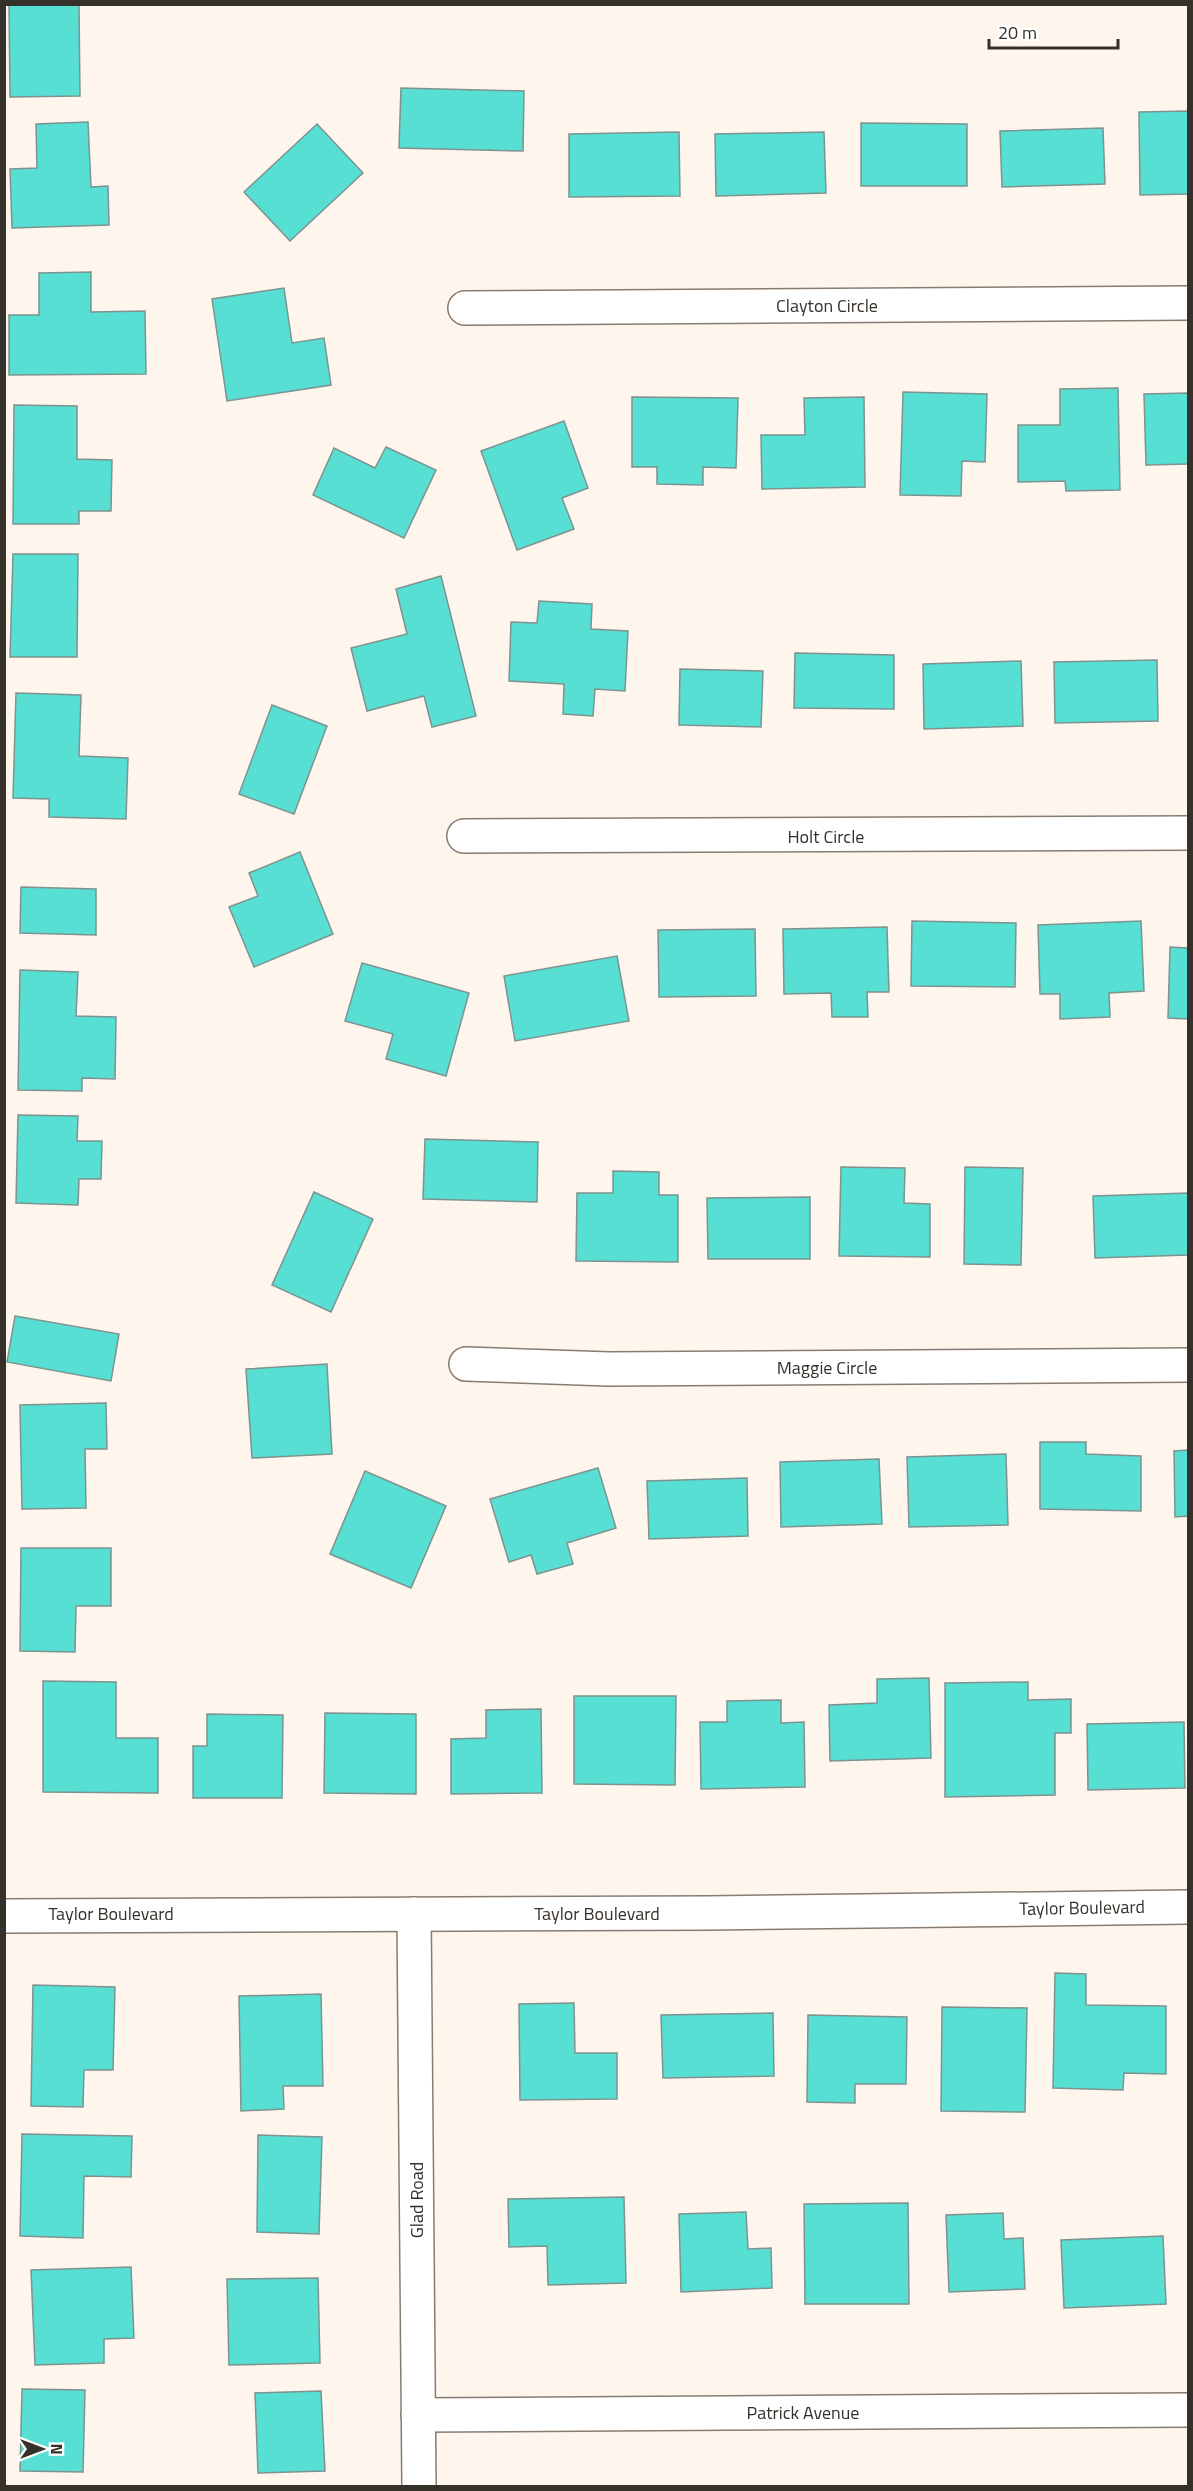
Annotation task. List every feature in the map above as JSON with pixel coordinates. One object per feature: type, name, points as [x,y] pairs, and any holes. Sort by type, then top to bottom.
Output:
[{"type":"street","name":"Clayton Circle","points":[[465,308],[1188,303]]},
{"type":"street","name":"Holt Circle","points":[[464,836],[1188,833]]},
{"type":"street","name":"Maggie Circle","points":[[466,1364],[609,1369],[1188,1365]]},
{"type":"street","name":"Taylor Boulevard","points":[[4,1916],[1188,1907]]},
{"type":"street","name":"Glad Road","points":[[414,1914],[419,2487]]},
{"type":"street","name":"Patrick Avenue","points":[[418,2415],[1188,2410]]},
{"type":"building","points":[[9,4],[79,4],[80,96],[10,97]]},
{"type":"building","points":[[401,88],[524,91],[523,151],[399,148]]},
{"type":"building","points":[[1188,111],[1188,194],[1140,195],[1139,112]]},
{"type":"building","points":[[88,122],[91,187],[108,186],[109,225],[12,228],[10,169],[37,168],[36,124]]},
{"type":"building","points":[[861,123],[967,124],[967,186],[861,186]]},
{"type":"building","points":[[317,124],[363,173],[290,241],[244,192]]},
{"type":"building","points":[[1103,128],[1105,184],[1002,187],[1000,131]]},
{"type":"building","points":[[679,132],[680,196],[569,197],[569,134]]},
{"type":"building","points":[[824,132],[826,193],[716,196],[715,134]]},
{"type":"building","points":[[91,272],[91,312],[145,311],[146,374],[9,375],[9,315],[39,315],[39,273]]},
{"type":"building","points":[[284,288],[292,343],[324,338],[331,385],[227,401],[212,299]]},
{"type":"building","points":[[1118,388],[1120,490],[1066,491],[1065,481],[1018,482],[1018,425],[1060,425],[1060,389]]},
{"type":"building","points":[[903,392],[987,394],[985,462],[962,461],[961,496],[900,495]]},
{"type":"building","points":[[1188,393],[1188,464],[1146,465],[1144,394]]},
{"type":"building","points":[[632,397],[738,398],[736,468],[703,467],[703,485],[657,484],[657,467],[632,467]]},
{"type":"building","points":[[864,397],[865,487],[762,489],[761,435],[805,435],[804,398]]},
{"type":"building","points":[[14,405],[77,406],[77,459],[112,460],[111,511],[79,511],[79,524],[13,524]]},
{"type":"building","points":[[564,421],[588,488],[562,498],[574,529],[517,550],[481,451]]},
{"type":"building","points":[[386,447],[436,470],[404,538],[313,495],[334,448],[375,468]]},
{"type":"building","points":[[13,554],[78,554],[77,657],[10,657]]},
{"type":"building","points":[[441,576],[476,716],[432,727],[424,696],[367,711],[351,648],[407,634],[396,589]]},
{"type":"building","points":[[539,601],[592,604],[591,629],[628,631],[625,691],[595,689],[593,716],[563,714],[564,684],[509,681],[511,622],[537,623]]},
{"type":"building","points":[[795,653],[894,655],[894,709],[794,708]]},
{"type":"building","points":[[1157,660],[1158,721],[1055,723],[1054,662]]},
{"type":"building","points":[[1021,661],[1023,726],[924,729],[923,664]]},
{"type":"building","points":[[680,669],[763,671],[761,727],[679,725]]},
{"type":"building","points":[[16,693],[81,695],[79,756],[128,758],[126,819],[49,817],[49,799],[13,798]]},
{"type":"building","points":[[272,705],[327,726],[294,814],[239,794]]},
{"type":"building","points":[[300,852],[333,934],[254,967],[229,907],[258,896],[249,873]]},
{"type":"building","points":[[21,887],[96,889],[96,935],[20,933]]},
{"type":"building","points":[[912,921],[1016,923],[1015,987],[911,986]]},
{"type":"building","points":[[1141,921],[1144,991],[1109,993],[1110,1017],[1060,1019],[1060,994],[1040,994],[1038,925]]},
{"type":"building","points":[[887,927],[889,992],[867,992],[868,1017],[832,1017],[831,993],[784,994],[783,929]]},
{"type":"building","points":[[755,929],[756,996],[659,997],[658,930]]},
{"type":"building","points":[[1170,947],[1188,948],[1188,1019],[1168,1018]]},
{"type":"building","points":[[617,956],[629,1021],[515,1041],[504,976]]},
{"type":"building","points":[[362,963],[469,993],[446,1076],[386,1059],[393,1034],[345,1021]]},
{"type":"building","points":[[20,970],[78,972],[76,1016],[116,1017],[115,1079],[82,1078],[82,1091],[18,1090]]},
{"type":"building","points":[[18,1115],[78,1116],[77,1141],[102,1141],[101,1179],[79,1179],[78,1205],[16,1203]]},
{"type":"building","points":[[425,1139],[538,1142],[537,1202],[423,1199]]},
{"type":"building","points":[[841,1167],[905,1168],[904,1203],[930,1204],[930,1257],[839,1256]]},
{"type":"building","points":[[965,1167],[1023,1168],[1021,1265],[964,1264]]},
{"type":"building","points":[[613,1171],[659,1172],[659,1195],[678,1195],[678,1262],[576,1261],[577,1193],[613,1193]]},
{"type":"building","points":[[314,1192],[373,1219],[331,1312],[272,1285]]},
{"type":"building","points":[[1188,1193],[1188,1255],[1095,1258],[1093,1196]]},
{"type":"building","points":[[810,1197],[810,1259],[708,1259],[707,1198]]},
{"type":"building","points":[[15,1316],[119,1334],[111,1381],[7,1362]]},
{"type":"building","points":[[327,1364],[332,1454],[252,1458],[246,1369]]},
{"type":"building","points":[[106,1403],[107,1449],[85,1449],[86,1508],[22,1509],[20,1405]]},
{"type":"building","points":[[1040,1442],[1086,1442],[1086,1454],[1141,1456],[1141,1511],[1040,1509]]},
{"type":"building","points":[[1188,1450],[1188,1516],[1175,1517],[1174,1451]]},
{"type":"building","points":[[1006,1454],[1008,1525],[909,1527],[907,1457]]},
{"type":"building","points":[[879,1459],[882,1524],[781,1527],[780,1462]]},
{"type":"building","points":[[598,1468],[616,1528],[567,1543],[573,1564],[537,1574],[531,1555],[509,1562],[490,1499]]},
{"type":"building","points":[[365,1471],[446,1506],[411,1588],[330,1554]]},
{"type":"building","points":[[747,1478],[748,1536],[649,1539],[647,1481]]},
{"type":"building","points":[[21,1548],[111,1548],[111,1606],[76,1606],[75,1652],[20,1651]]},
{"type":"building","points":[[929,1678],[931,1758],[830,1761],[829,1705],[877,1703],[877,1679]]},
{"type":"building","points":[[43,1681],[116,1682],[116,1738],[158,1738],[158,1793],[43,1792]]},
{"type":"building","points":[[1028,1682],[1028,1700],[1071,1699],[1071,1733],[1055,1733],[1055,1795],[945,1797],[945,1683]]},
{"type":"building","points":[[574,1696],[676,1696],[675,1785],[574,1784]]},
{"type":"building","points":[[781,1700],[781,1723],[804,1722],[805,1787],[701,1789],[700,1722],[727,1722],[727,1701]]},
{"type":"building","points":[[541,1709],[542,1793],[451,1794],[451,1739],[486,1738],[486,1710]]},
{"type":"building","points":[[325,1713],[416,1714],[416,1794],[324,1793]]},
{"type":"building","points":[[207,1714],[283,1715],[282,1798],[193,1798],[193,1746],[207,1746]]},
{"type":"building","points":[[1184,1722],[1185,1788],[1088,1790],[1087,1724]]},
{"type":"building","points":[[1055,1973],[1086,1974],[1086,2005],[1166,2006],[1166,2074],[1124,2073],[1123,2090],[1053,2088]]},
{"type":"building","points":[[33,1985],[115,1987],[113,2070],[84,2070],[83,2107],[31,2106]]},
{"type":"building","points":[[321,1994],[323,2086],[283,2086],[284,2109],[241,2111],[239,1996]]},
{"type":"building","points":[[574,2003],[575,2053],[617,2053],[617,2099],[520,2100],[519,2004]]},
{"type":"building","points":[[942,2007],[1027,2008],[1025,2112],[941,2111]]},
{"type":"building","points":[[773,2013],[774,2076],[663,2078],[661,2015]]},
{"type":"building","points":[[808,2015],[907,2017],[906,2084],[855,2084],[855,2103],[807,2102]]},
{"type":"building","points":[[22,2134],[132,2136],[131,2177],[84,2176],[83,2238],[20,2236]]},
{"type":"building","points":[[258,2135],[322,2137],[319,2234],[257,2232]]},
{"type":"building","points":[[624,2197],[626,2283],[548,2285],[547,2246],[509,2247],[508,2199]]},
{"type":"building","points":[[908,2203],[909,2304],[805,2304],[804,2204]]},
{"type":"building","points":[[746,2212],[748,2249],[771,2248],[772,2288],[681,2292],[679,2214]]},
{"type":"building","points":[[1003,2213],[1004,2239],[1023,2238],[1025,2289],[949,2292],[946,2215]]},
{"type":"building","points":[[1163,2236],[1166,2304],[1064,2308],[1061,2240]]},
{"type":"building","points":[[131,2267],[134,2338],[104,2339],[104,2363],[35,2365],[31,2270]]},
{"type":"building","points":[[318,2278],[320,2363],[229,2365],[227,2279]]},
{"type":"building","points":[[22,2389],[85,2390],[83,2472],[20,2471]]},
{"type":"building","points":[[321,2391],[325,2471],[258,2473],[255,2393]]}]
